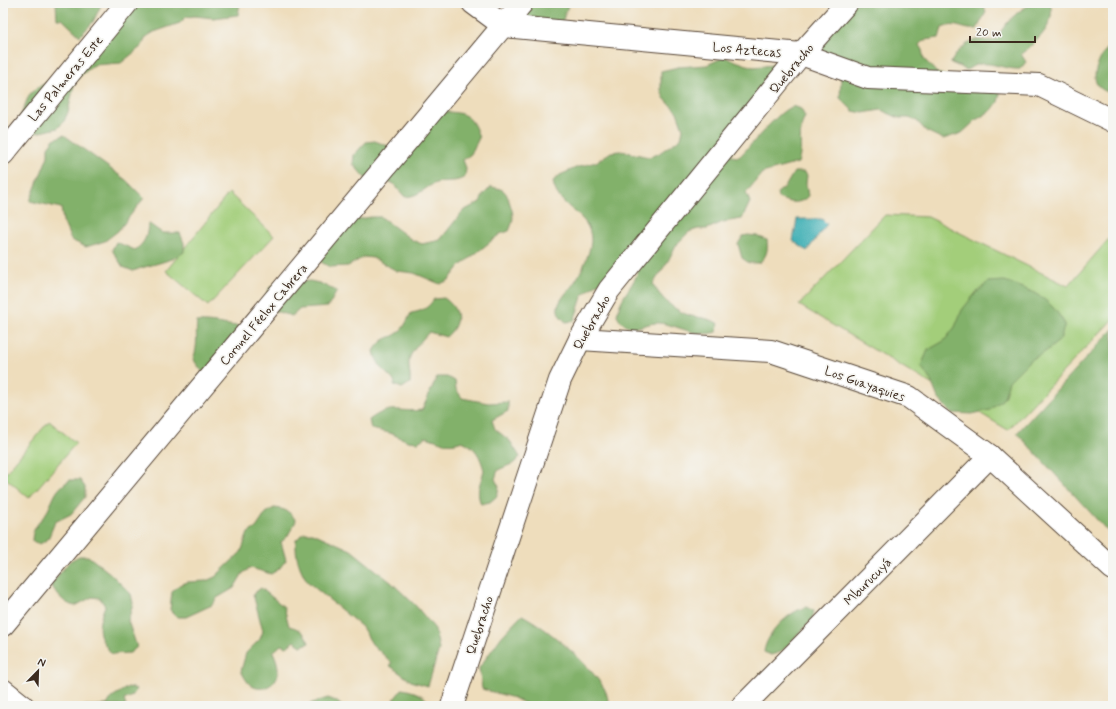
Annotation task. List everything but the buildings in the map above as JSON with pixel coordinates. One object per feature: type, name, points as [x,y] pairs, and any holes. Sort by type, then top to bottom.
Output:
[{"type":"street","name":"Las Palmeras Este","points":[[3,154],[128,3]]},
{"type":"street","points":[[473,3],[504,26]]},
{"type":"street","name":"Coronel Féelox Cabrera","points":[[3,625],[522,3]]},
{"type":"street","name":"Quebracho","points":[[452,706],[560,380],[580,339],[609,290],[802,54],[847,3]]},
{"type":"street","name":"Los Aztecas","points":[[504,26],[802,54],[868,78],[1039,85],[1113,121]]},
{"type":"street","name":"Los Guayaquies","points":[[580,339],[771,352],[909,397],[990,456],[1113,569]]},
{"type":"street","name":"Mburucuyá","points":[[743,706],[990,456]]},
{"type":"street","points":[[3,690],[23,706]]},
{"type":"green space","points":[[56,3],[102,3],[93,22],[80,36],[62,19],[57,19]]},
{"type":"green space","points":[[137,3],[240,3],[238,15],[213,18],[195,16],[186,17],[180,23],[154,32],[146,37],[142,46],[121,63],[94,65],[79,77],[74,85],[68,112],[64,121],[58,128],[31,134],[19,120],[29,95],[36,88],[61,76]]},
{"type":"green space","points":[[522,3],[569,3],[562,22],[554,28],[514,15]]},
{"type":"green space","points":[[838,3],[983,3],[986,12],[977,29],[967,29],[952,25],[947,26],[942,28],[939,38],[924,40],[919,45],[924,59],[937,73],[1000,93],[998,102],[992,110],[976,120],[962,133],[943,139],[926,131],[917,121],[909,118],[899,118],[881,110],[863,113],[853,111],[840,98],[841,79],[818,45]]},
{"type":"green space","points":[[1034,3],[1050,3],[1051,19],[1048,26],[1039,38],[1021,54],[1026,62],[1020,69],[980,64],[967,70],[951,63],[958,52],[969,43],[977,40],[996,40],[1003,28],[1012,18],[1022,9]]},
{"type":"green space","points":[[1113,41],[1113,90],[1108,92],[1100,88],[1096,83],[1095,76],[1099,61]]},
{"type":"green space","points":[[724,57],[753,67],[773,65],[782,69],[730,156],[739,157],[773,121],[787,109],[796,107],[801,109],[805,117],[802,123],[800,135],[800,157],[798,163],[762,173],[746,193],[750,202],[742,219],[723,222],[707,229],[698,229],[689,232],[676,245],[668,261],[653,284],[660,295],[674,308],[685,314],[709,319],[719,324],[716,332],[694,332],[659,323],[632,327],[623,323],[617,315],[619,308],[638,272],[640,265],[606,278],[583,294],[574,321],[566,322],[562,319],[558,311],[558,307],[562,298],[572,286],[581,271],[589,252],[591,241],[590,231],[586,223],[560,198],[553,181],[560,175],[578,167],[596,162],[611,152],[621,151],[649,157],[658,154],[681,138],[683,129],[677,112],[664,98],[661,90],[661,71],[678,67],[707,65]]},
{"type":"green space","points":[[445,112],[459,113],[468,118],[477,131],[479,138],[471,154],[463,160],[466,168],[465,177],[462,179],[435,183],[416,195],[405,197],[393,183],[365,178],[353,164],[354,155],[366,142],[375,141],[393,148]]},
{"type":"green space","points":[[64,135],[126,180],[144,198],[118,231],[105,241],[86,247],[71,240],[63,221],[61,208],[30,201],[48,156],[48,147],[54,139]]},
{"type":"green space","points":[[794,172],[804,172],[807,175],[806,184],[808,196],[797,202],[790,202],[778,198],[777,193],[785,187]]},
{"type":"green space","points":[[491,187],[504,191],[507,196],[513,214],[513,221],[509,231],[500,234],[460,266],[449,280],[440,284],[414,273],[397,271],[373,258],[364,257],[348,266],[330,267],[321,262],[316,255],[353,220],[371,217],[381,217],[412,240],[422,244],[440,240],[463,211],[480,202],[484,194]]},
{"type":"green space","points":[[229,193],[274,236],[208,306],[166,271]]},
{"type":"green space","points":[[885,215],[928,217],[1068,286],[1113,234],[1113,319],[1008,430],[799,305]]},
{"type":"green space","points":[[148,223],[162,233],[180,233],[184,243],[184,252],[172,259],[133,271],[123,267],[112,250],[116,242],[135,250],[142,244],[145,238]]},
{"type":"green space","points":[[743,236],[757,236],[767,240],[766,253],[764,258],[759,263],[749,263],[742,258],[738,244]]},
{"type":"green space","points":[[310,281],[319,283],[337,291],[328,307],[300,309],[292,316],[275,311],[266,295],[270,287],[279,283]]},
{"type":"green space","points":[[1005,281],[1040,296],[1053,307],[1065,324],[1060,340],[1045,352],[1029,361],[1009,381],[1004,398],[990,410],[972,414],[951,413],[938,398],[931,381],[921,366],[928,350],[944,341],[955,327],[962,310],[974,295],[988,282]]},
{"type":"green space","points":[[444,298],[456,312],[457,317],[454,327],[446,337],[429,332],[411,354],[409,364],[410,383],[402,388],[394,385],[395,382],[377,361],[374,351],[381,342],[401,330],[411,313],[425,309],[434,299]]},
{"type":"green space","points":[[197,322],[238,326],[241,338],[204,374],[193,359],[195,354]]},
{"type":"green space","points":[[1113,329],[1113,537],[1017,433]]},
{"type":"green space","points":[[437,377],[447,377],[455,381],[456,389],[462,398],[488,403],[508,402],[508,411],[492,420],[495,429],[510,441],[520,457],[514,463],[498,470],[495,479],[499,487],[497,496],[490,502],[481,504],[479,499],[480,483],[484,470],[477,452],[467,443],[462,441],[457,443],[440,442],[426,437],[418,442],[408,441],[390,433],[371,429],[369,420],[383,412],[389,410],[422,410]]},
{"type":"green space","points":[[49,421],[76,443],[29,498],[3,476]]},
{"type":"green space","points":[[70,480],[80,480],[85,487],[85,497],[71,514],[55,522],[48,539],[40,544],[32,541],[35,528],[48,510],[56,493],[65,483]]},
{"type":"green space","points":[[274,508],[287,511],[296,521],[287,537],[281,542],[286,560],[279,569],[271,574],[251,568],[243,573],[234,588],[217,598],[212,605],[186,617],[177,617],[170,610],[172,592],[179,585],[188,582],[206,581],[215,577],[241,552],[248,533],[256,528],[266,513]]},
{"type":"green space","points":[[304,533],[313,533],[351,550],[392,583],[416,606],[435,629],[439,649],[428,686],[411,681],[389,665],[392,663],[372,644],[362,627],[308,582],[300,567],[296,551],[296,540]]},
{"type":"green space","points":[[79,556],[88,556],[111,574],[131,594],[133,603],[128,621],[137,647],[130,653],[112,654],[103,642],[99,626],[105,606],[100,598],[92,597],[75,606],[71,605],[61,598],[51,584],[70,561]]},
{"type":"green space","points":[[261,588],[284,607],[289,626],[302,632],[306,636],[309,643],[301,646],[294,641],[287,647],[281,645],[273,652],[278,670],[276,679],[270,686],[256,688],[250,685],[241,671],[246,653],[260,639],[263,631],[253,594]]},
{"type":"green space","points":[[806,607],[814,611],[812,620],[781,652],[771,655],[764,652],[773,631],[785,619]]},
{"type":"green space","points":[[522,615],[556,638],[588,668],[604,688],[607,694],[609,706],[530,706],[514,698],[482,689],[479,668],[502,636]]},
{"type":"green space","points":[[128,687],[137,689],[132,696],[124,700],[126,706],[84,706],[107,705],[112,697]]},
{"type":"green space","points":[[402,689],[423,696],[431,706],[380,706],[391,703]]},
{"type":"green space","points":[[328,698],[336,701],[342,706],[309,706],[309,704]]},
{"type":"water","points":[[797,219],[822,219],[827,224],[807,251],[793,241]]}]
